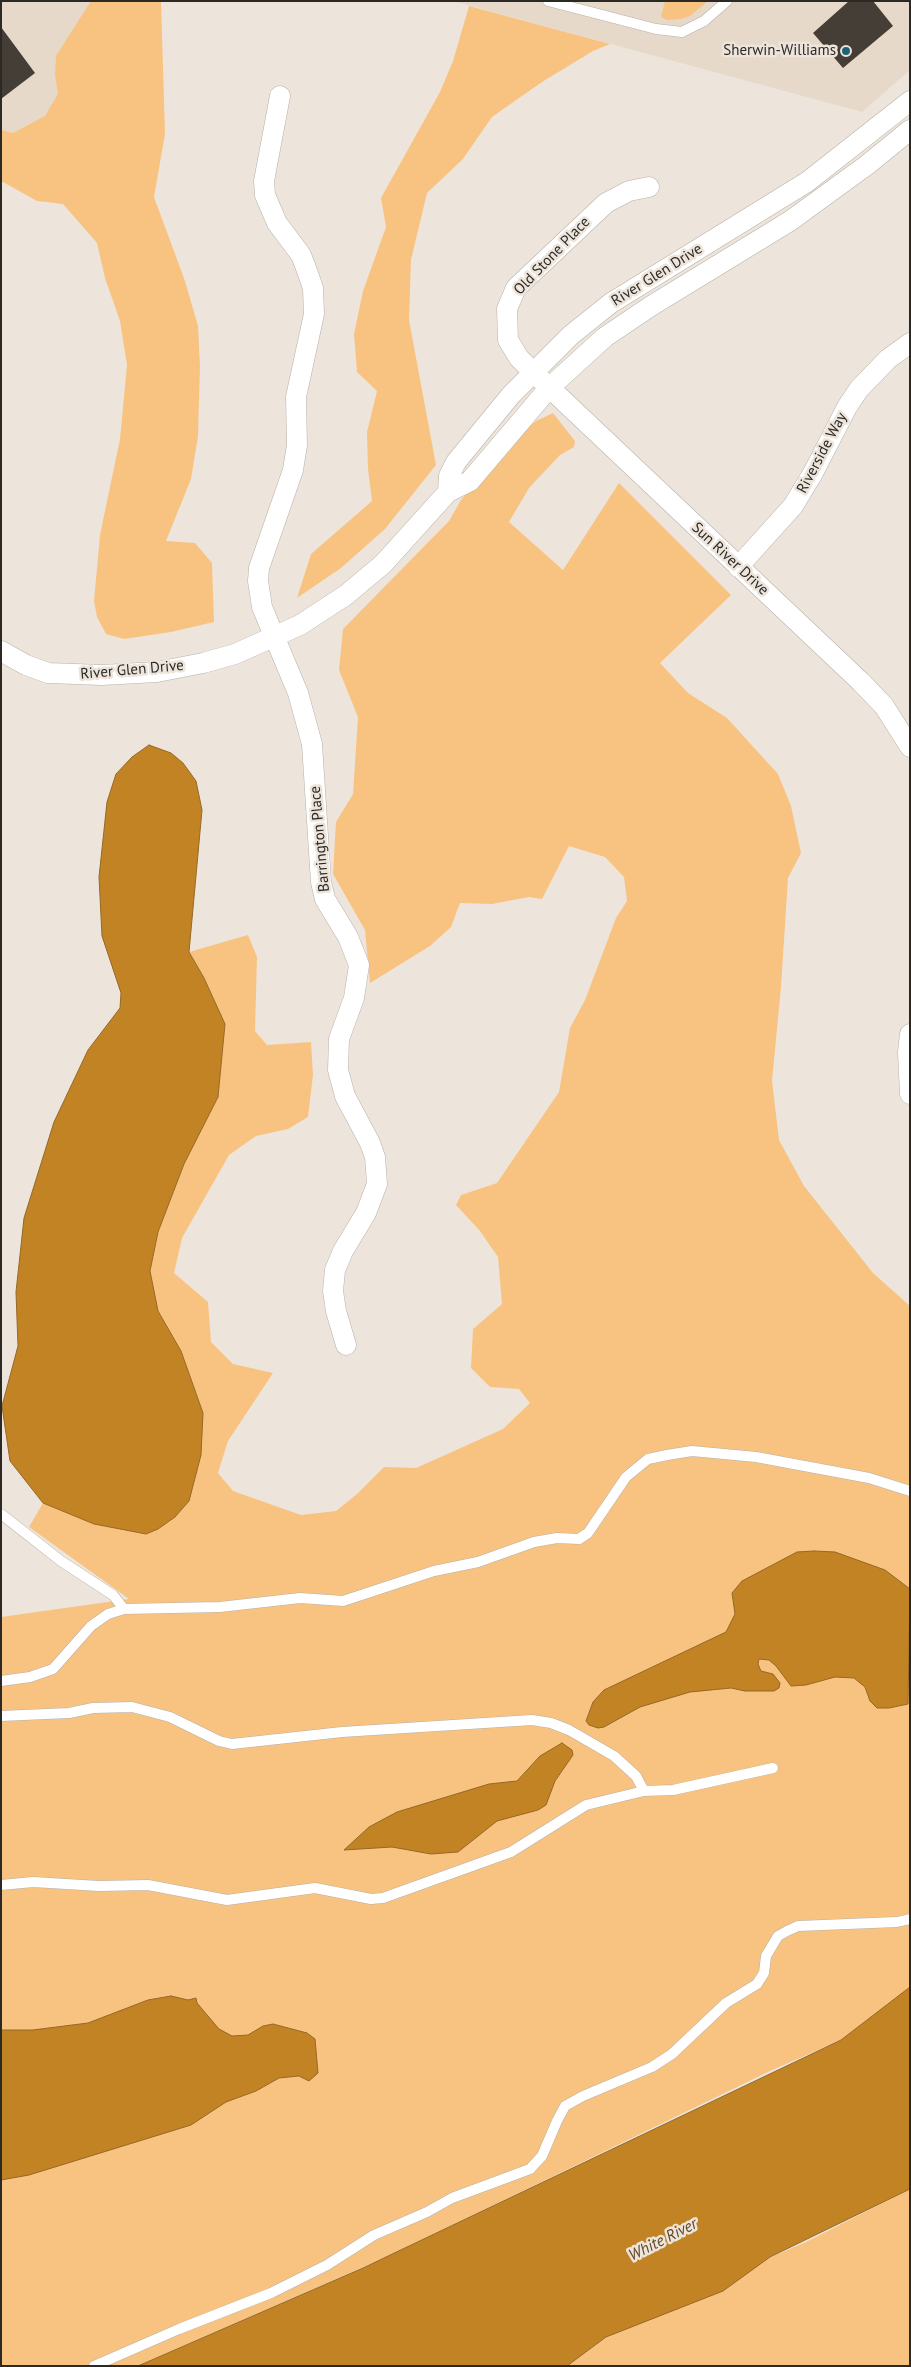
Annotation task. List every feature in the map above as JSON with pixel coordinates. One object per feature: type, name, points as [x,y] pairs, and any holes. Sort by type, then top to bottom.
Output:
[{"type":"street","name":"Barrington Place","points":[[280,96],[264,181],[266,196],[277,223],[301,255],[313,288],[314,314],[296,397],[297,446],[293,470],[259,568],[259,595],[274,638],[298,693],[312,744],[321,882],[325,899],[348,937],[359,965],[354,998],[339,1039],[338,1070],[345,1096],[370,1143],[375,1157],[377,1184],[366,1213],[343,1251],[335,1270],[333,1291],[336,1311],[346,1345]]},
{"type":"street","name":"River Glen Drive","points":[[541,380],[571,335],[600,311],[806,182],[910,101]]},
{"type":"street","name":"River Glen Drive","points":[[1,652],[26,666],[48,673],[111,675],[157,672],[203,663],[274,638],[330,606],[370,576],[407,539],[448,492],[449,476],[456,462],[511,394],[541,380],[651,306],[790,221],[867,165],[910,130]]},
{"type":"street","name":"Old Stone Place","points":[[541,380],[519,358],[508,340],[507,309],[516,288],[606,203],[629,191],[649,187]]},
{"type":"street","name":"Riverside Way","points":[[738,567],[793,506],[814,473],[846,407],[859,389],[888,359],[910,344]]},
{"type":"street","name":"Sun River Drive","points":[[541,380],[867,688],[884,706],[910,748]]},
{"type":"street","points":[[910,1034],[908,1052],[910,1094]]},
{"type":"lane","points":[[548,1],[656,29],[682,32],[704,21],[727,1]]},
{"type":"lane","points":[[1,1681],[30,1677],[53,1669],[91,1626],[108,1614],[124,1608],[220,1606],[300,1598],[344,1601],[434,1571],[478,1562],[534,1542],[557,1538],[579,1539],[588,1533],[626,1477],[648,1459],[667,1454],[692,1451],[756,1457],[870,1478],[910,1491]]},
{"type":"lane","points":[[1,1514],[61,1561],[114,1595],[124,1608]]},
{"type":"lane","points":[[1,1716],[69,1714],[93,1708],[132,1707],[170,1717],[219,1741],[232,1744],[342,1732],[532,1720],[569,1730],[614,1756],[636,1776],[644,1791]]},
{"type":"lane","points":[[1,1885],[33,1882],[99,1886],[148,1885],[227,1900],[315,1888],[371,1899],[383,1898],[511,1852],[586,1805],[644,1791],[673,1790],[773,1768]]},
{"type":"lane","points":[[94,2366],[179,2328],[271,2293],[327,2265],[374,2235],[427,2212],[452,2198],[530,2169],[542,2156],[556,2121],[565,2106],[591,2092],[652,2067],[672,2054],[726,2004],[757,1984],[764,1973],[766,1956],[778,1936],[787,1931],[798,1926],[910,1920]]},
{"type":"shaded area","points":[[1,1],[161,1],[136,26],[116,71],[1,158]]},
{"type":"shaded area","points":[[91,1],[161,1],[165,134],[154,197],[185,281],[198,326],[200,366],[198,436],[191,479],[166,541],[195,543],[212,563],[214,622],[171,632],[124,639],[106,634],[97,617],[94,601],[100,535],[120,439],[127,365],[120,321],[105,278],[97,243],[63,204],[37,201],[1,181],[1,130],[13,133],[45,116],[58,94],[55,75],[56,56]]},
{"type":"shaded area","points":[[452,1],[910,1],[910,70],[862,112]]},
{"type":"shaded area","points":[[665,1],[708,1],[690,16],[667,20],[661,17]]},
{"type":"shaded area","points":[[469,6],[610,44],[593,51],[542,82],[492,117],[463,159],[427,193],[411,260],[409,320],[436,465],[385,529],[341,568],[297,598],[311,554],[372,501],[368,469],[367,432],[377,391],[357,372],[354,334],[363,291],[386,227],[381,198],[440,92],[453,61]]},
{"type":"shaded area","points":[[553,413],[575,441],[574,447],[560,455],[529,488],[509,522],[563,570],[619,483],[731,595],[660,663],[688,693],[727,718],[778,774],[791,806],[801,853],[788,878],[781,987],[772,1081],[779,1140],[804,1186],[873,1273],[910,1306],[910,1989],[841,2040],[770,2071],[393,2254],[138,2366],[1,2366],[1,1617],[129,1599],[29,1527],[43,1503],[94,1524],[146,1534],[175,1517],[189,1501],[201,1455],[203,1413],[181,1351],[158,1311],[150,1271],[158,1232],[184,1164],[218,1097],[225,1024],[204,978],[189,952],[248,935],[257,957],[255,1031],[267,1045],[311,1042],[313,1075],[308,1117],[288,1129],[256,1136],[229,1155],[182,1238],[174,1273],[208,1302],[211,1342],[233,1364],[273,1373],[228,1441],[218,1473],[233,1491],[301,1515],[336,1511],[357,1494],[384,1467],[416,1468],[503,1429],[530,1403],[519,1389],[490,1387],[471,1368],[473,1329],[502,1304],[498,1257],[480,1231],[456,1205],[461,1195],[497,1183],[559,1092],[570,1028],[585,1000],[616,918],[627,901],[624,877],[605,857],[569,846],[542,899],[529,897],[492,904],[460,903],[451,927],[430,946],[370,983],[365,930],[333,874],[336,822],[353,794],[358,717],[339,670],[343,629],[449,521],[461,500],[518,436],[536,421]]},
{"type":"shaded area","points":[[910,2189],[910,2366],[567,2366],[636,2315],[806,2242]]},
{"type":"water","points":[[149,745],[171,753],[183,763],[196,781],[202,810],[189,952],[204,978],[225,1024],[218,1097],[184,1164],[158,1232],[150,1271],[158,1311],[181,1351],[203,1413],[201,1455],[189,1501],[175,1517],[158,1529],[146,1534],[94,1524],[43,1503],[10,1461],[2,1406],[18,1346],[16,1292],[24,1218],[54,1122],[88,1050],[120,1008],[121,993],[102,936],[99,877],[107,802],[116,774],[132,757]]},
{"type":"water","points":[[797,1552],[835,1552],[885,1570],[910,1589],[908,1704],[889,1708],[877,1708],[870,1701],[865,1687],[854,1678],[835,1677],[806,1685],[791,1686],[769,1660],[759,1659],[758,1664],[761,1671],[773,1674],[780,1683],[779,1688],[774,1691],[745,1691],[731,1688],[690,1692],[640,1707],[604,1727],[598,1728],[589,1725],[586,1721],[593,1702],[604,1690],[726,1632],[735,1614],[732,1593],[742,1581]]},
{"type":"water","points":[[562,1743],[572,1750],[573,1755],[555,1781],[546,1805],[538,1810],[497,1821],[458,1852],[431,1854],[392,1847],[344,1850],[369,1827],[397,1812],[489,1784],[517,1781],[540,1756]]},
{"type":"water","name":"White River","points":[[910,1987],[910,2189],[770,2257],[723,2291],[606,2337],[567,2366],[138,2366],[363,2268],[841,2040]]},
{"type":"water","points":[[171,1996],[188,2000],[196,1998],[197,2003],[219,2029],[232,2036],[248,2035],[263,2026],[273,2024],[307,2033],[315,2039],[318,2073],[309,2081],[299,2076],[279,2078],[256,2091],[226,2102],[191,2125],[29,2175],[1,2180],[1,2030],[33,2030],[88,2023],[148,2000]]},
{"type":"building","name":"Sherwin-Williams","points":[[849,1],[873,1],[893,26],[843,68],[813,33]]},
{"type":"building","points":[[1,27],[35,73],[1,99]]},
{"type":"place","name":"Sherwin-Williams","points":[[846,51]]}]
